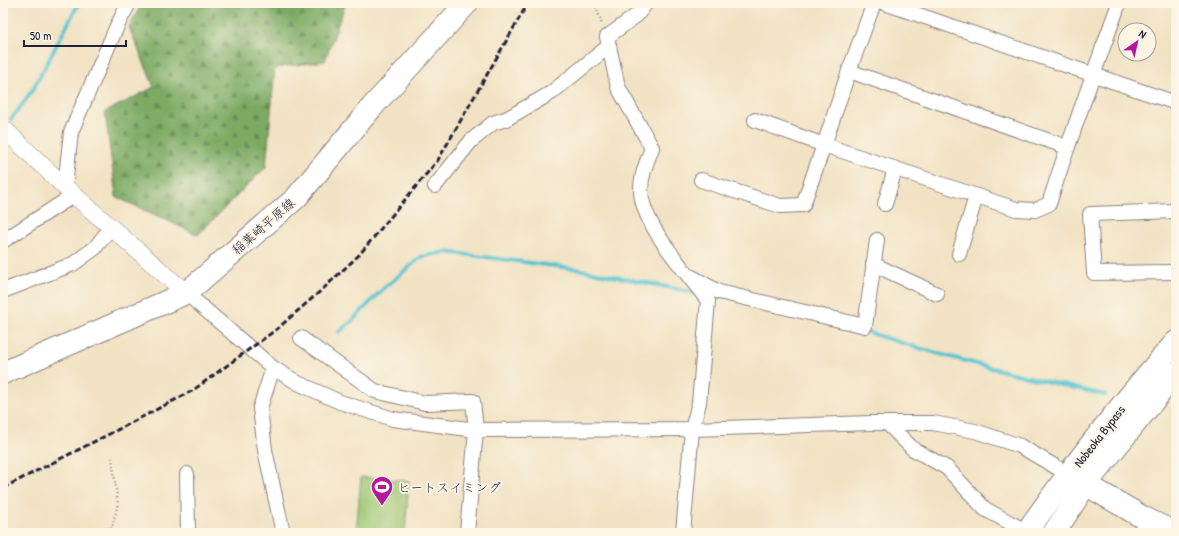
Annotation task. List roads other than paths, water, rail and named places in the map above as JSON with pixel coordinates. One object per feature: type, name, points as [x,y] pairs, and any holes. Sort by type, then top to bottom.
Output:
[{"type":"main road","name":"稲葉崎平原線","points":[[3,372],[186,293],[296,198],[372,107],[467,3]]},
{"type":"main road","name":"Nobeoka Bypass","points":[[1054,533],[1077,479],[1150,372],[1176,342]]},
{"type":"main road","name":"Nobeoka Bypass","points":[[1030,533],[1077,479],[1176,374]]},
{"type":"main road","points":[[1077,479],[1144,518],[1175,533]]},
{"type":"street","points":[[70,191],[71,132],[117,26],[130,3]]},
{"type":"street","points":[[435,186],[471,141],[493,124],[506,119],[551,93],[637,15],[646,3]]},
{"type":"street","points":[[701,180],[780,206],[803,205],[874,3]]},
{"type":"street","points":[[884,3],[1176,103]]},
{"type":"street","points":[[755,120],[824,145],[1016,209],[1036,210],[1049,204],[1067,147],[1119,3]]},
{"type":"street","points":[[608,42],[618,87],[652,148],[645,166],[641,190],[644,206],[653,227],[708,301],[699,402],[692,429],[683,533]]},
{"type":"street","points":[[849,71],[1067,147]]},
{"type":"street","points":[[3,128],[70,191],[273,368],[298,383],[340,402],[393,419],[476,430],[692,429],[933,423],[974,431],[1020,446],[1077,479]]},
{"type":"street","points":[[885,204],[895,169]]},
{"type":"street","points":[[3,241],[70,191]]},
{"type":"street","points":[[959,254],[976,196]]},
{"type":"street","points":[[1176,211],[1090,214],[1094,273],[1176,272]]},
{"type":"street","points":[[3,291],[72,264],[95,248],[111,227]]},
{"type":"street","points":[[692,280],[719,292],[865,326],[877,240]]},
{"type":"street","points":[[873,264],[937,294]]},
{"type":"street","points":[[300,338],[375,391],[425,403],[473,401],[476,430],[467,533]]},
{"type":"street","points":[[273,368],[260,408],[265,450],[282,533]]},
{"type":"street","points":[[888,424],[913,448],[947,468],[985,509],[1030,533]]},
{"type":"street","points":[[187,474],[188,533]]},
{"type":"waterway","points":[[11,119],[33,89],[79,3]]},
{"type":"waterway","points":[[339,332],[353,320],[383,289],[421,257],[446,252],[577,269],[697,293]]},
{"type":"waterway","points":[[864,331],[984,366],[1105,395]]},
{"type":"railway","points":[[3,488],[192,391],[277,329],[324,288],[359,255],[438,160],[528,3]]},
{"type":"place","name":"ヒートスイミング","points":[[382,506]]}]
